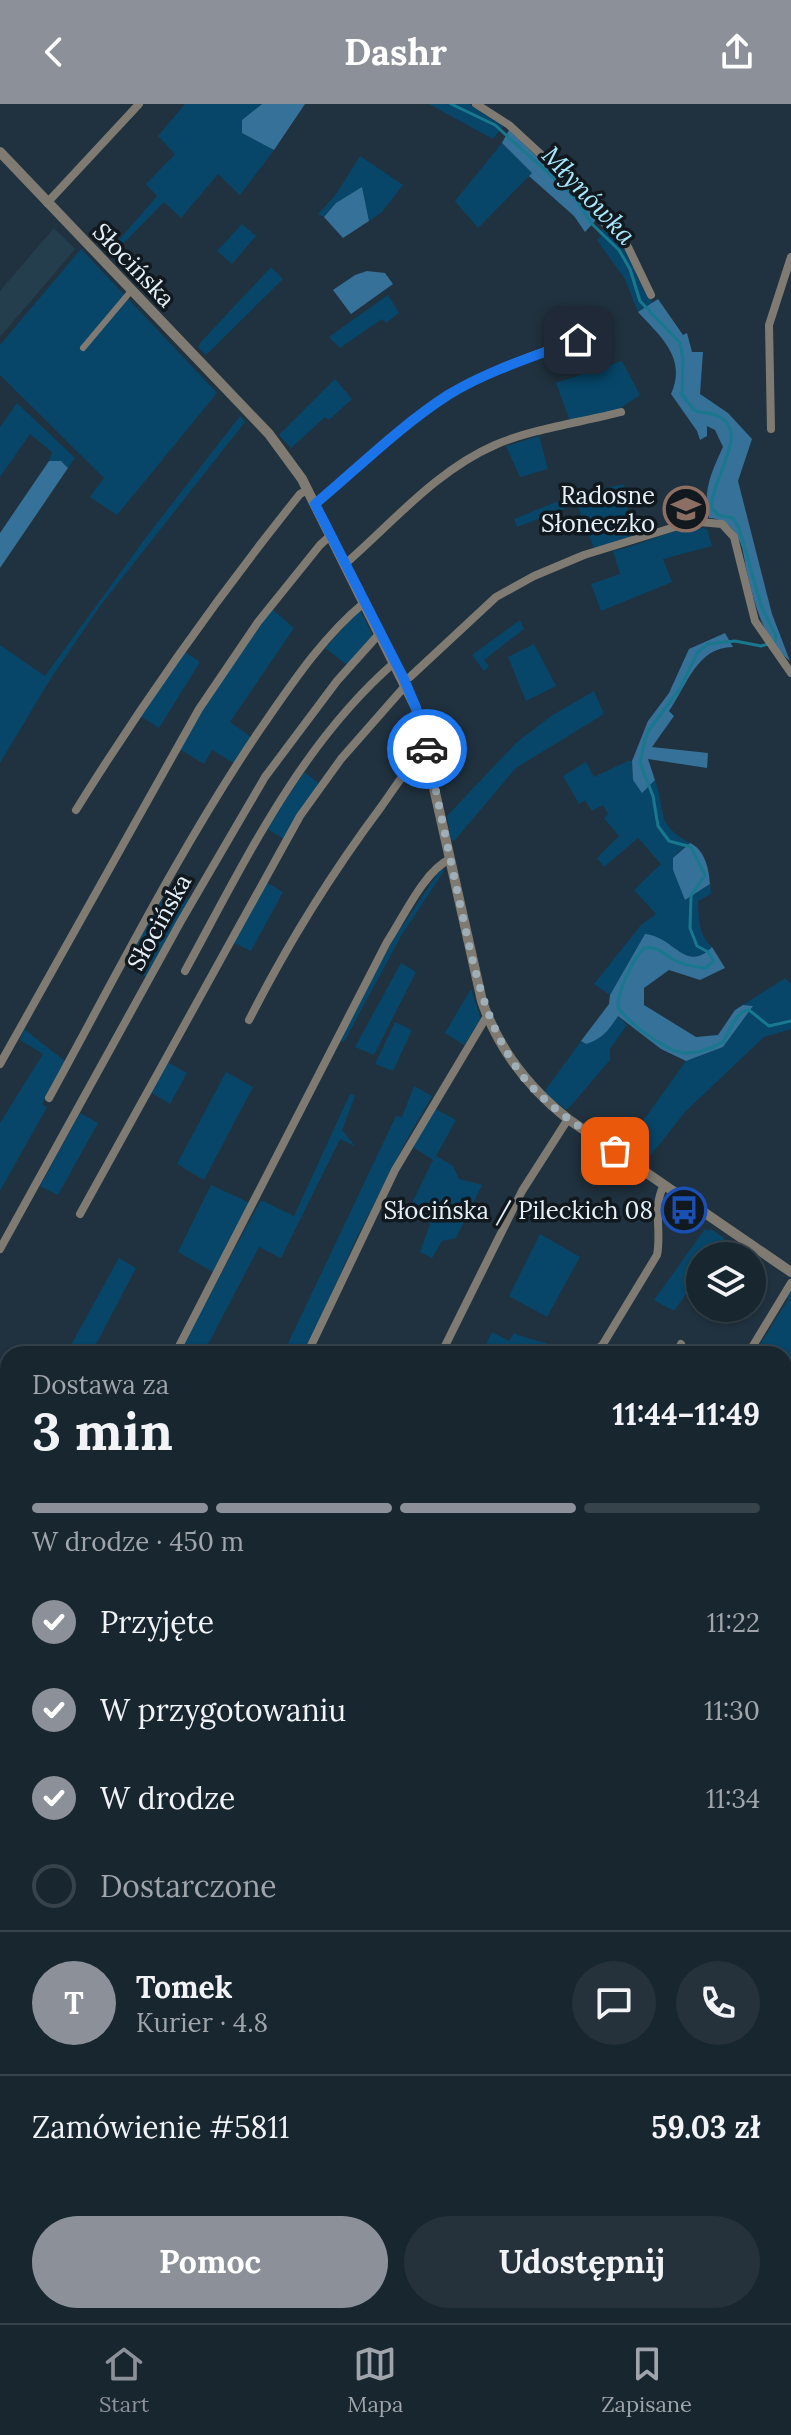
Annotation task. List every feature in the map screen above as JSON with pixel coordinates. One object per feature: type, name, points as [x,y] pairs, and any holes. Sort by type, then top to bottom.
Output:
[{"type":"street","points":[[47,203],[139,104]]},
{"type":"street","points":[[476,104],[503,120],[575,186],[602,221],[628,247],[651,295]]},
{"type":"street","name":"Słocińska","points":[[0,152],[269,434],[288,458],[315,504],[416,708],[428,751],[474,972],[487,1016],[525,1078],[568,1119],[791,1272]]},
{"type":"street","points":[[771,429],[769,325],[791,257]]},
{"type":"street","points":[[83,348],[131,291]]},
{"type":"street","points":[[315,504],[446,397],[517,363],[603,332]]},
{"type":"street","points":[[345,564],[421,496],[483,451],[514,439],[621,412]]},
{"type":"street","points":[[76,810],[135,715],[192,633],[242,566],[300,494],[307,490]]},
{"type":"street","points":[[80,1214],[300,816],[341,759],[405,682],[496,597],[534,576],[584,555],[699,522],[722,524],[734,537],[755,621],[772,650],[791,673]]},
{"type":"street","points":[[0,1064],[199,709],[258,622],[331,535]]},
{"type":"street","points":[[49,1098],[216,794],[302,669],[365,602]]},
{"type":"street","name":"Słocińska","points":[[0,1249],[181,921],[265,777],[337,681],[380,633]]},
{"type":"street","points":[[185,971],[271,814],[332,728],[375,679],[395,662]]},
{"type":"street","points":[[249,1020],[280,959],[332,875],[402,778],[428,751]]},
{"type":"street","points":[[179,1346],[387,942],[425,883],[439,865],[450,859]]},
{"type":"street","points":[[311,1346],[395,1170],[487,1016]]},
{"type":"street","points":[[445,1346],[522,1191],[568,1119]]},
{"type":"street","points":[[601,1346],[657,1255],[660,1240],[657,1208],[664,1185]]},
{"type":"street","points":[[753,1346],[791,1283]]},
{"type":"shaded area","points":[[185,104],[262,104],[242,120],[242,133],[274,150],[240,195],[218,174],[181,218],[164,202],[110,257],[107,254],[157,196],[146,184],[175,154],[158,136]]},
{"type":"shaded area","points":[[262,104],[305,104],[274,150],[242,133],[242,120]]},
{"type":"shaded area","points":[[429,104],[469,104],[503,126],[493,139]]},
{"type":"shaded area","points":[[509,130],[573,191],[596,220],[585,232],[574,216],[529,176],[532,173],[502,143]]},
{"type":"shaded area","points":[[502,143],[532,173],[478,228],[455,201]]},
{"type":"shaded area","points":[[360,156],[403,185],[382,212],[369,221],[362,188],[336,203],[324,217],[318,214],[337,193]]},
{"type":"shaded area","points":[[362,187],[369,221],[343,238],[324,217],[336,203]]},
{"type":"shaded area","points":[[242,224],[256,236],[232,264],[217,251]]},
{"type":"shaded area","points":[[605,226],[627,252],[641,285],[653,303],[638,312],[625,279],[597,240],[601,237],[598,233]]},
{"type":"shaded area","points":[[54,228],[75,249],[0,337],[0,291]]},
{"type":"shaded area","points":[[81,249],[217,393],[117,515],[90,497],[104,478],[0,375],[0,345]]},
{"type":"shaded area","points":[[271,267],[283,279],[206,355],[198,347],[201,342]]},
{"type":"shaded area","points":[[367,271],[385,273],[393,284],[351,314],[333,290]]},
{"type":"shaded area","points":[[388,295],[399,313],[386,323],[382,319],[340,348],[329,337]]},
{"type":"shaded area","points":[[658,299],[683,335],[687,333],[692,352],[703,352],[700,394],[728,413],[752,439],[738,481],[772,614],[790,661],[772,642],[760,619],[736,533],[726,524],[709,518],[707,490],[723,447],[715,430],[707,426],[707,436],[700,440],[671,394],[676,370],[674,359],[663,339],[638,312]]},
{"type":"shaded area","points":[[622,361],[640,395],[619,409],[570,421],[556,383]]},
{"type":"shaded area","points":[[335,379],[352,399],[329,420],[325,417],[291,448],[279,435]]},
{"type":"shaded area","points":[[17,403],[75,458],[68,468],[61,461],[49,461],[52,452],[30,434],[0,477],[0,427]]},
{"type":"shaded area","points":[[240,416],[245,422],[100,606],[51,678],[0,763],[0,645],[45,676]]},
{"type":"shaded area","points":[[539,436],[548,469],[520,477],[506,446]]},
{"type":"shaded area","points":[[49,461],[61,461],[68,468],[0,568],[0,533]]},
{"type":"shaded area","points":[[624,484],[636,537],[594,548],[577,504],[517,527],[514,519],[573,495]]},
{"type":"shaded area","points":[[696,527],[707,529],[712,546],[663,559],[672,582],[601,611],[591,584],[620,574],[613,551]]},
{"type":"shaded area","points":[[272,609],[294,628],[230,722],[251,737],[234,763],[212,750],[204,764],[181,750],[182,744]]},
{"type":"shaded area","points":[[360,610],[373,636],[347,665],[325,648]]},
{"type":"shaded area","points":[[520,620],[524,629],[484,660],[489,666],[484,671],[472,655]]},
{"type":"shaded area","points":[[725,633],[733,647],[710,653],[694,669],[669,711],[674,716],[652,747],[708,753],[707,768],[648,759],[655,780],[642,793],[633,780],[632,761],[648,721],[669,693],[689,649]]},
{"type":"shaded area","points":[[534,644],[556,686],[526,701],[508,657]]},
{"type":"shaded area","points":[[184,651],[200,662],[159,728],[140,716]]},
{"type":"shaded area","points":[[594,691],[604,714],[516,768],[454,841],[451,840],[447,816],[516,743],[551,716]]},
{"type":"shaded area","points":[[632,761],[633,779],[642,792],[655,780],[666,823],[690,843],[677,853],[673,870],[686,900],[710,884],[711,894],[698,901],[702,932],[712,947],[694,957],[645,935],[610,995],[594,984],[641,925],[656,914],[634,890],[661,864],[638,838],[604,867],[597,858],[619,836],[604,818],[608,814],[603,805],[592,811],[585,800],[579,804],[563,776],[586,762],[594,777]]},
{"type":"shaded area","points":[[304,772],[320,784],[284,839],[267,829]]},
{"type":"shaded area","points":[[690,843],[703,855],[710,884],[685,900],[673,870],[673,858]]},
{"type":"shaded area","points":[[442,867],[444,871],[401,936],[344,1042],[338,1040],[394,938]]},
{"type":"shaded area","points":[[266,882],[283,892],[251,951],[234,943]]},
{"type":"shaded area","points":[[168,888],[191,901],[147,978],[127,961]]},
{"type":"shaded area","points":[[645,934],[655,936],[694,957],[712,947],[725,968],[700,980],[669,970],[644,988],[644,1005],[696,1037],[718,1035],[735,1010],[743,1005],[753,1006],[723,1047],[686,1061],[661,1049],[618,1016],[601,1037],[586,1044],[581,1041],[609,1004],[610,995]]},
{"type":"shaded area","points":[[401,963],[416,972],[374,1055],[355,1047]]},
{"type":"shaded area","points":[[785,978],[791,984],[791,1029],[764,1037],[685,1112],[647,1160],[642,1163],[622,1150],[686,1061],[723,1047],[752,1006],[743,1005]]},
{"type":"shaded area","points":[[471,989],[481,1019],[464,1045],[445,1033]]},
{"type":"shaded area","points":[[618,1016],[627,1025],[610,1049],[610,1060],[565,1109],[544,1092],[581,1041],[586,1044]]},
{"type":"shaded area","points":[[395,1022],[412,1030],[393,1071],[375,1064]]},
{"type":"shaded area","points":[[24,1029],[66,1062],[42,1104],[47,1107],[0,1191],[0,1123],[43,1054],[20,1040]]},
{"type":"shaded area","points":[[167,1062],[187,1073],[170,1104],[152,1093]]},
{"type":"shaded area","points":[[226,1072],[253,1087],[204,1180],[177,1164]]},
{"type":"shaded area","points":[[414,1086],[432,1096],[357,1237],[308,1346],[287,1346],[396,1116],[402,1117]]},
{"type":"shaded area","points":[[350,1094],[355,1096],[342,1130],[355,1146],[340,1139],[281,1258],[259,1247],[207,1346],[182,1346],[261,1200],[294,1216]]},
{"type":"shaded area","points":[[434,1108],[456,1120],[436,1156],[453,1166],[459,1179],[482,1185],[456,1238],[442,1241],[432,1258],[420,1252],[432,1218],[410,1207],[433,1160],[413,1147]]},
{"type":"shaded area","points":[[80,1113],[98,1123],[58,1195],[40,1186]]},
{"type":"shaded area","points":[[211,1185],[250,1203],[213,1272],[178,1252]]},
{"type":"shaded area","points":[[705,1229],[711,1229],[725,1239],[723,1242],[696,1242]]},
{"type":"shaded area","points":[[540,1234],[580,1257],[547,1317],[509,1296]]},
{"type":"shaded area","points":[[686,1255],[686,1294],[674,1311],[654,1300]]},
{"type":"shaded area","points":[[119,1258],[136,1268],[95,1346],[70,1346]]},
{"type":"shaded area","points":[[791,1288],[791,1346],[759,1346],[789,1298]]},
{"type":"shaded area","points":[[492,1332],[509,1341],[514,1333],[555,1346],[485,1346]]},
{"type":"waterway","name":"Młynówka","points":[[451,104],[495,125],[576,199],[591,223],[619,250],[630,269],[640,301],[680,343],[682,394],[694,410],[715,415],[727,423],[731,433],[712,508],[718,515],[733,518],[739,528],[762,608],[776,636],[775,642],[761,646],[735,641],[708,644],[698,652],[679,690],[649,730],[640,763],[653,796],[658,826],[669,841],[691,847],[705,875],[691,896],[690,928],[697,946],[708,952],[714,961],[706,968],[694,966],[678,962],[656,949],[644,948],[626,976],[618,1007],[649,1036],[669,1048],[686,1053],[705,1050],[723,1042],[736,1018],[744,1011],[749,1010],[769,1026],[791,1021]]},
{"type":"way so far","points":[[427,749],[474,972],[487,1016],[515,1065],[536,1092],[568,1119],[615,1151]]},
{"type":"place","name":"Radosne Słoneczko","points":[[686,509]]},
{"type":"place","name":"Słocińska / Pileckich 08","points":[[684,1210]]},
{"type":"route","points":[[427,749],[404,679],[315,504],[402,430],[457,390],[578,340]]}]
